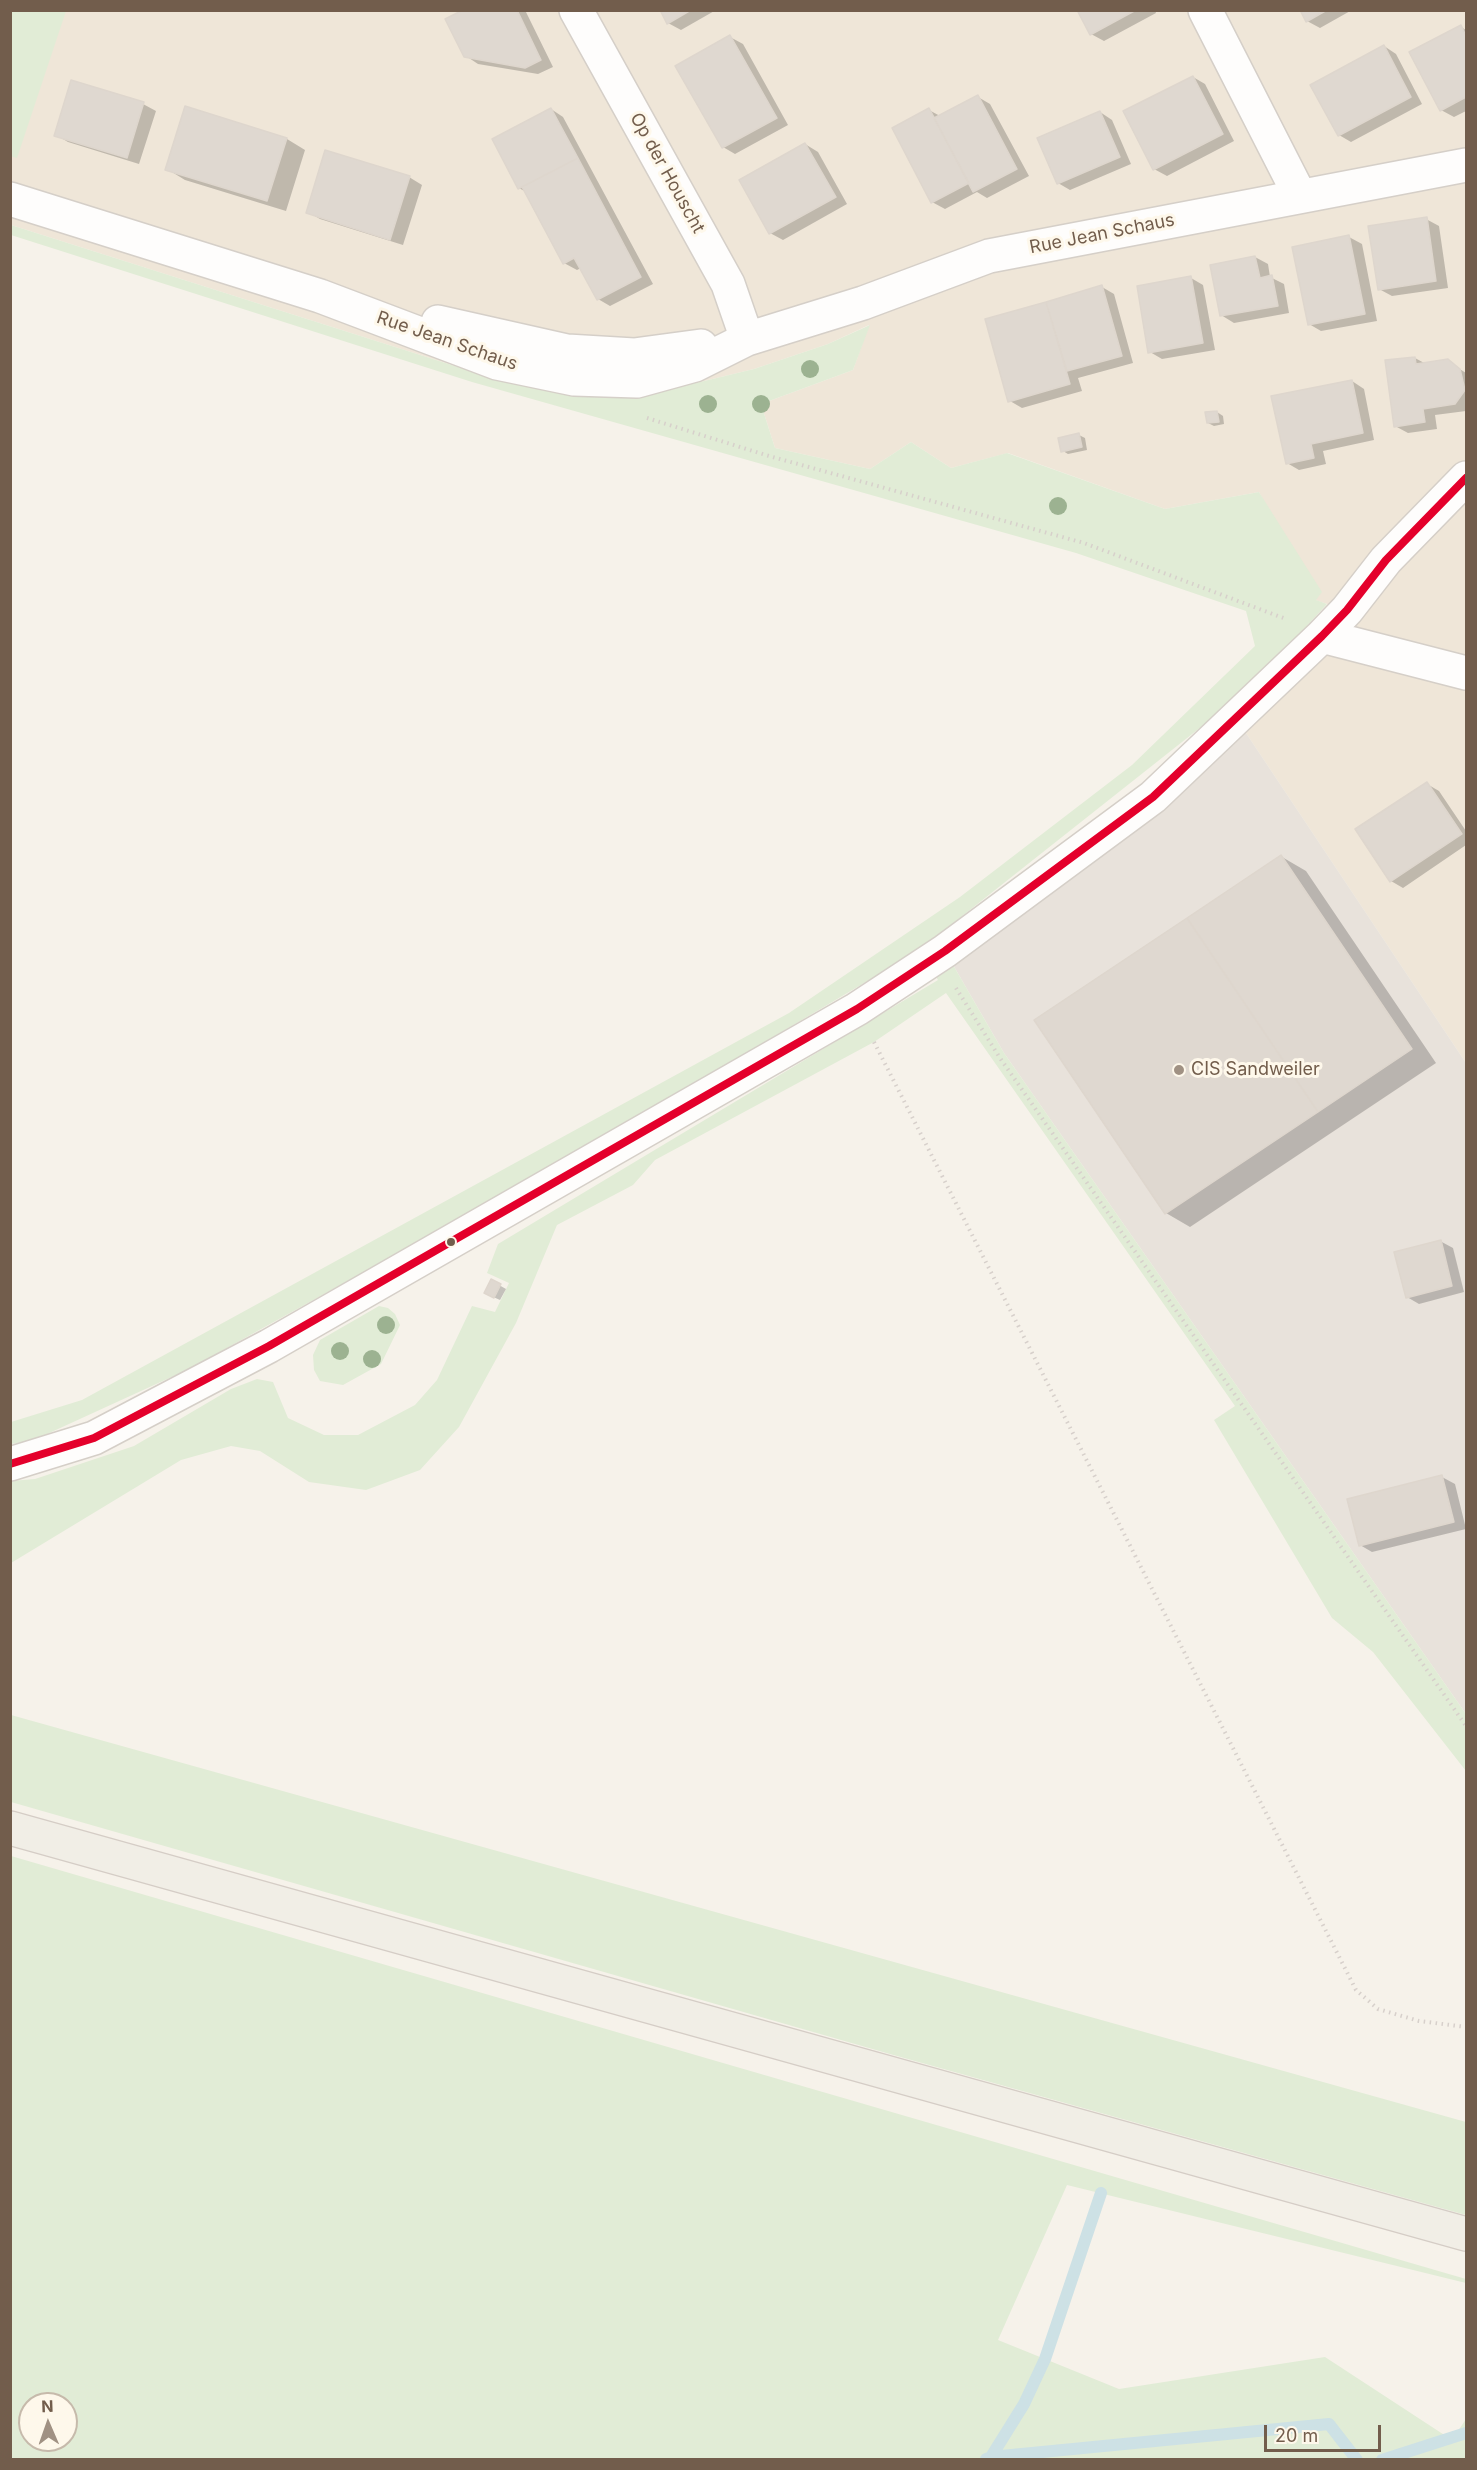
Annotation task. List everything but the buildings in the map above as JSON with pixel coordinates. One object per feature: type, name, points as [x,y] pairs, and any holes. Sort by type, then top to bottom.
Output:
[{"type":"main road","points":[[10,1828],[1467,2234]]},
{"type":"street","name":"Op der Houscht","points":[[576,10],[729,284],[747,339]]},
{"type":"street","points":[[1205,10],[1300,196]]},
{"type":"street","name":"Rue Jean Schaus","points":[[10,199],[320,296],[567,351],[634,355],[747,339],[863,303],[989,256],[1467,165]]},
{"type":"street","points":[[10,1464],[94,1438],[269,1346],[857,1009],[977,930],[1153,797],[1322,636],[1347,610],[1386,560],[1467,478]]},
{"type":"street","points":[[1322,636],[1467,674]]},
{"type":"path","points":[[641,416],[769,456],[1084,543],[1267,610],[1322,636]]},
{"type":"path","points":[[936,957],[1000,1058],[1467,1726]]},
{"type":"path","points":[[857,1009],[1356,1990],[1378,2009],[1419,2021],[1467,2027]]},
{"type":"shaded area","points":[[11,11],[1466,11],[1466,1063],[1236,718],[1346,610],[1315,600],[1259,492],[1165,509],[1008,453],[951,468],[911,442],[870,469],[775,448],[761,404],[853,370],[869,325],[828,344],[754,369],[700,382],[634,391],[499,380],[11,225]]},
{"type":"shaded area","points":[[1236,718],[1466,1063],[1466,1714],[1004,1053],[945,951]]},
{"type":"green space","points":[[11,10],[66,11],[17,158],[10,156]]},
{"type":"green space","points":[[11,225],[499,380],[634,391],[700,382],[754,369],[828,344],[870,325],[853,370],[761,404],[775,448],[870,469],[911,442],[951,468],[1007,453],[1165,509],[1259,492],[1322,592],[1316,600],[1327,604],[1249,689],[918,951],[571,1157],[189,1369],[34,1440],[11,1444],[11,1422],[82,1400],[789,1013],[960,897],[1132,765],[1255,646],[1246,611],[1076,553],[472,382],[11,235]]},
{"type":"green space","points":[[945,951],[1004,1053],[1466,1714],[1466,1771],[1373,1652],[1332,1618],[1214,1420],[1235,1406],[946,993],[874,1042],[655,1160],[633,1185],[557,1225],[516,1323],[459,1427],[420,1470],[366,1490],[309,1482],[260,1451],[231,1446],[181,1460],[11,1563],[11,1481],[35,1479],[134,1446],[231,1389],[257,1379],[273,1382],[288,1418],[324,1435],[358,1435],[415,1405],[437,1380],[472,1306],[495,1312],[509,1283],[487,1273],[498,1244],[938,980],[927,963]]},
{"type":"green space","points":[[379,1306],[388,1308],[395,1314],[400,1325],[381,1364],[343,1385],[320,1381],[314,1370],[313,1355],[320,1340]]},
{"type":"green space","points":[[11,1715],[1466,2122],[1466,2215],[890,2054],[11,1802]]},
{"type":"green space","points":[[11,1856],[1466,2279],[1466,2283],[1067,2185],[998,2340],[1119,2389],[1325,2357],[1452,2440],[1466,2419],[1466,2459],[11,2459]]},
{"type":"waterway","points":[[986,2459],[991,2457],[1024,2404],[1045,2359],[1101,2193]]},
{"type":"waterway","points":[[991,2457],[1329,2424],[1357,2460]]},
{"type":"waterway","points":[[1382,2460],[1466,2433]]},
{"type":"transit line","points":[[10,1464],[94,1438],[269,1346],[857,1009],[945,951],[1153,797],[1322,636],[1347,610],[1386,560],[1466,478]]},
{"type":"place","name":"CIS Sandweiler","points":[[1179,1070]]}]
